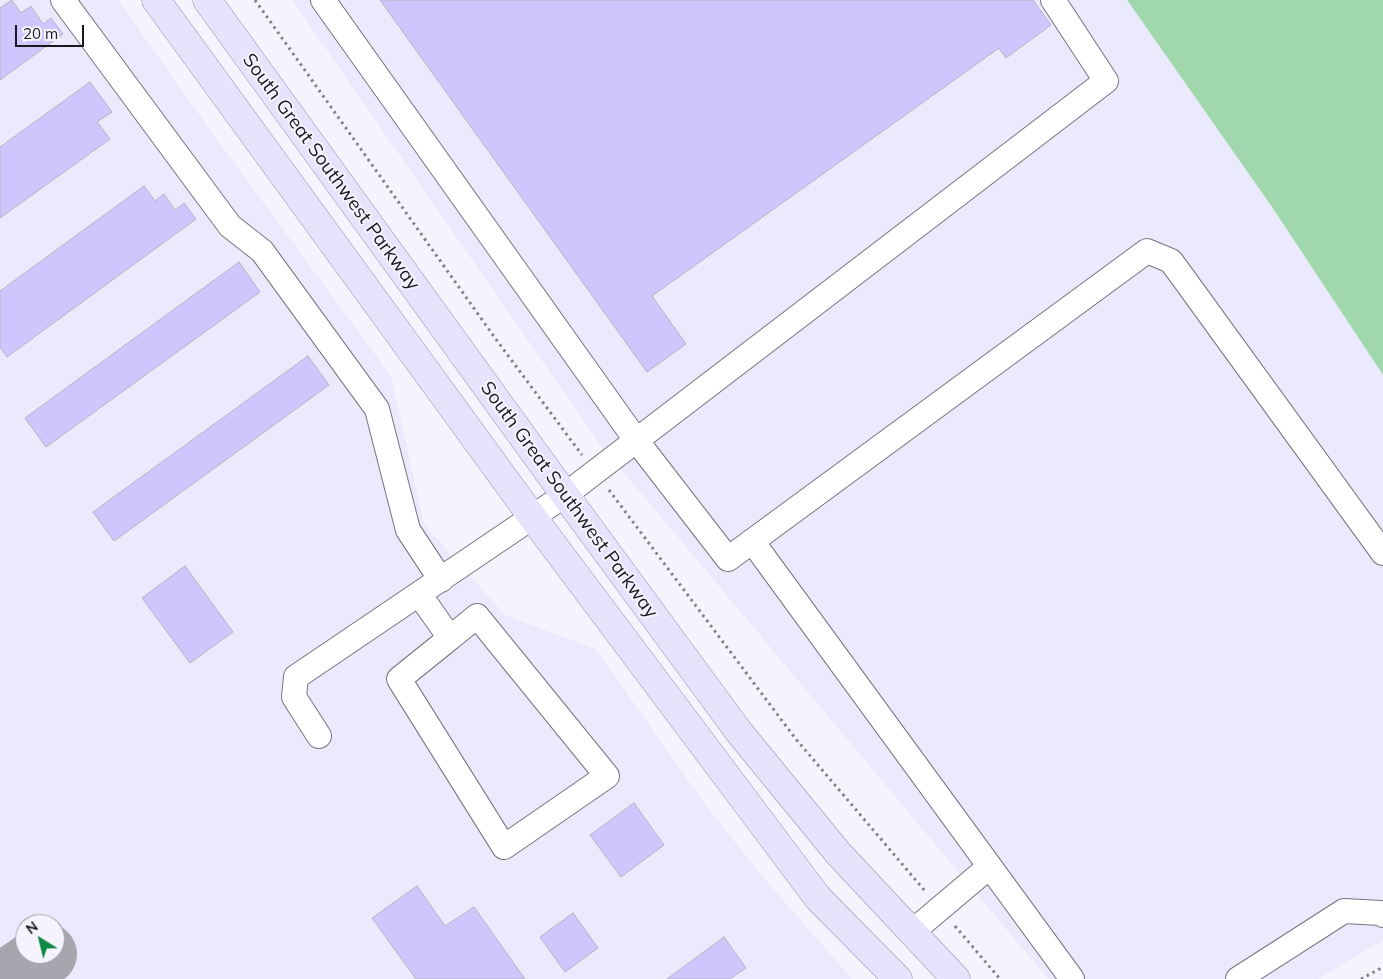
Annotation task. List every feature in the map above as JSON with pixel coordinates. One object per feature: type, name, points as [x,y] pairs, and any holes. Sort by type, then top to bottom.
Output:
[{"type":"main road","name":"South Great Southwest Parkway","points":[[156,0],[533,518],[818,898],[898,979]]},
{"type":"main road","name":"South Great Southwest Parkway","points":[[207,0],[739,732],[838,853],[956,979]]},
{"type":"lane","points":[[63,0],[230,226],[262,250],[377,409],[408,530],[440,580]]},
{"type":"lane","points":[[323,0],[636,440],[728,559],[1147,251],[1171,261],[1383,553]]},
{"type":"lane","points":[[319,736],[294,697],[296,677],[565,495],[1106,81],[1053,0]]},
{"type":"lane","points":[[752,541],[1072,979]]},
{"type":"lane","points":[[419,594],[450,638]]},
{"type":"lane","points":[[477,616],[607,776],[504,847],[400,679],[450,638],[477,616]]},
{"type":"lane","points":[[912,932],[990,867]]},
{"type":"lane","points":[[1238,979],[1344,911],[1381,913],[1383,915]]},
{"type":"path","points":[[255,0],[495,338],[795,738],[1000,979]]},
{"type":"path","points":[[1361,979],[1383,967]]},
{"type":"shaded area","points":[[0,0],[118,0],[213,134],[391,376],[424,524],[505,615],[596,649],[702,800],[757,870],[852,979],[0,979]]},
{"type":"shaded area","points":[[292,0],[1127,0],[1272,207],[1383,375],[1383,940],[1318,979],[1048,979],[599,443]]},
{"type":"green space","points":[[1127,0],[1383,0],[1383,375],[1272,207]]},
{"type":"building","points":[[12,0],[21,13],[31,6],[43,24],[51,18],[63,34],[0,80],[0,8]]},
{"type":"building","points":[[380,0],[1033,0],[1051,25],[1006,58],[999,48],[652,296],[686,344],[647,372]]},
{"type":"building","points":[[90,82],[112,112],[97,122],[110,139],[0,218],[0,147]]},
{"type":"building","points":[[144,186],[155,201],[164,194],[175,210],[184,203],[196,219],[7,357],[0,347],[0,291]]},
{"type":"building","points":[[239,262],[260,292],[46,447],[25,418]]},
{"type":"building","points":[[308,356],[329,385],[114,541],[93,512]]},
{"type":"building","points":[[185,566],[233,632],[190,663],[142,598]]},
{"type":"building","points":[[634,803],[664,845],[621,877],[590,835]]},
{"type":"building","points":[[417,886],[445,926],[474,907],[525,979],[416,979],[372,918]]},
{"type":"building","points":[[573,913],[598,948],[565,972],[540,937]]},
{"type":"building","points":[[724,937],[746,968],[730,979],[667,979]]},
{"type":"taxiway","points":[[9,979],[31,964]]}]
